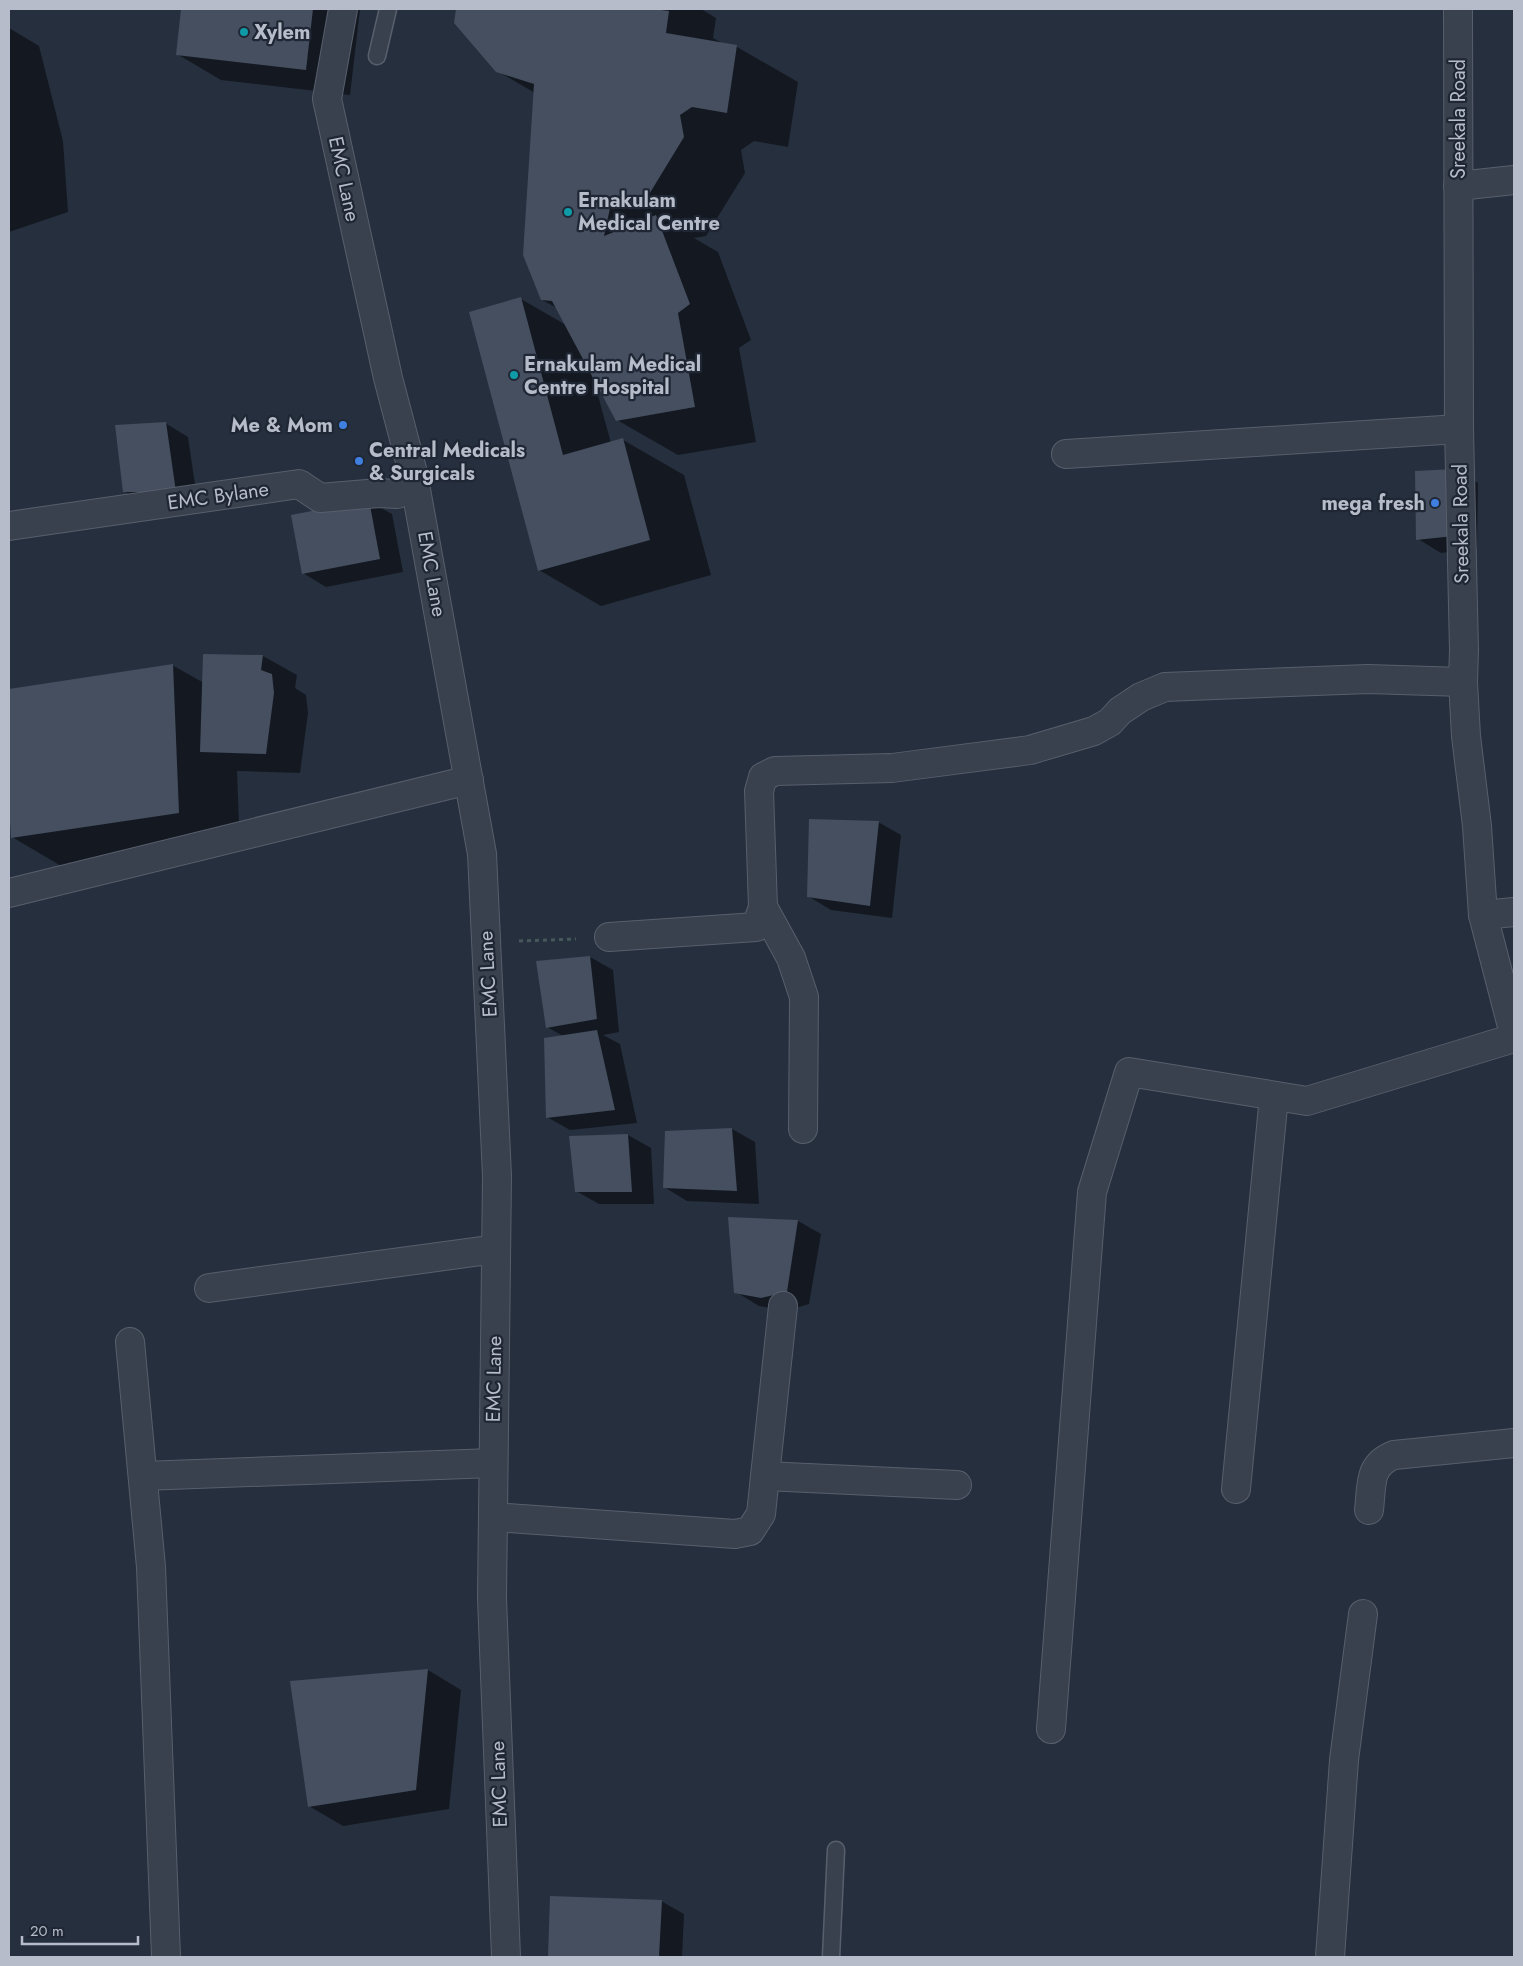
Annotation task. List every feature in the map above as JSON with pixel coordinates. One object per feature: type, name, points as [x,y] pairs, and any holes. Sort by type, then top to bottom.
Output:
[{"type":"street","name":"EMC Lane","points":[[343,9],[327,99],[388,378],[414,473],[482,854],[497,1176],[492,1598],[506,1957]]},
{"type":"street","name":"Sreekala Road","points":[[1458,9],[1459,429],[1464,650],[1463,682],[1466,736],[1477,826],[1483,915],[1514,1036]]},
{"type":"street","points":[[1458,186],[1514,180]]},
{"type":"street","points":[[1066,454],[1459,429]]},
{"type":"street","name":"EMC Bylane","points":[[9,526],[299,484],[320,498],[379,493],[397,494],[414,473]]},
{"type":"street","points":[[609,937],[756,927],[763,907],[759,791],[763,777],[768,773],[790,770],[892,768],[1030,750],[1094,731],[1110,722],[1120,711],[1141,696],[1165,686],[1368,679],[1463,682]]},
{"type":"street","points":[[9,893],[469,780]]},
{"type":"street","points":[[763,907],[791,958],[804,997],[803,1129]]},
{"type":"street","points":[[1483,915],[1514,912]]},
{"type":"street","points":[[1051,1729],[1092,1192],[1128,1072],[1307,1101],[1514,1036]]},
{"type":"street","points":[[1236,1489],[1274,1096]]},
{"type":"street","points":[[209,1288],[496,1249]]},
{"type":"street","points":[[493,1517],[735,1534],[750,1531],[761,1514],[783,1306]]},
{"type":"street","points":[[130,1342],[151,1567],[166,1957]]},
{"type":"street","points":[[1369,1510],[1374,1470],[1383,1460],[1394,1456],[1514,1443]]},
{"type":"street","points":[[143,1476],[493,1463]]},
{"type":"street","points":[[765,1476],[957,1485]]},
{"type":"street","points":[[1330,1957],[1344,1760],[1363,1614]]},
{"type":"lane","points":[[377,56],[388,9]]},
{"type":"lane","points":[[832,1957],[836,1850]]},
{"type":"path","points":[[487,943],[609,937]]},
{"type":"building","name":"Xylem","points":[[181,9],[313,9],[306,70],[176,55]]},
{"type":"building","name":"Ernakulam Medical Centre","points":[[456,9],[653,9],[669,11],[666,33],[737,45],[727,113],[692,107],[680,115],[684,137],[645,201],[610,208],[604,236],[656,215],[690,304],[678,313],[695,407],[616,421],[552,301],[541,300],[523,255],[534,84],[496,72],[454,23]]},
{"type":"building","name":"Ernakulam Medical Centre Hospital","points":[[521,297],[563,455],[623,438],[650,540],[538,571],[469,312]]},
{"type":"building","points":[[166,422],[176,492],[123,492],[115,425]]},
{"type":"building","name":"mega fresh","points":[[1455,469],[1454,536],[1416,540],[1415,471]]},
{"type":"building","points":[[369,500],[380,559],[302,574],[291,515]]},
{"type":"building","points":[[203,654],[263,655],[261,670],[272,674],[274,693],[266,754],[200,752]]},
{"type":"building","points":[[173,664],[179,813],[11,838],[9,804],[9,689]]},
{"type":"building","points":[[809,819],[879,821],[870,906],[807,897]]},
{"type":"building","points":[[590,956],[597,1019],[546,1028],[536,961]]},
{"type":"building","points":[[597,1030],[615,1110],[546,1118],[544,1038]]},
{"type":"building","points":[[732,1128],[737,1191],[663,1188],[665,1131]]},
{"type":"building","points":[[628,1134],[632,1192],[575,1192],[569,1136]]},
{"type":"building","points":[[728,1217],[798,1220],[787,1292],[761,1298],[734,1293]]},
{"type":"building","points":[[428,1669],[416,1790],[308,1807],[290,1681]]},
{"type":"building","points":[[550,1896],[662,1900],[659,1957],[548,1957]]},
{"type":"place","name":"Xylem","points":[[244,32]]},
{"type":"place","name":"Ernakulam Medical Centre","points":[[568,212]]},
{"type":"place","name":"Ernakulam Medical Centre Hospital","points":[[514,375]]},
{"type":"place","name":"Me & Mom","points":[[343,425]]},
{"type":"place","name":"Central Medicals & Surgicals","points":[[359,461]]},
{"type":"place","name":"mega fresh","points":[[1435,503]]}]
